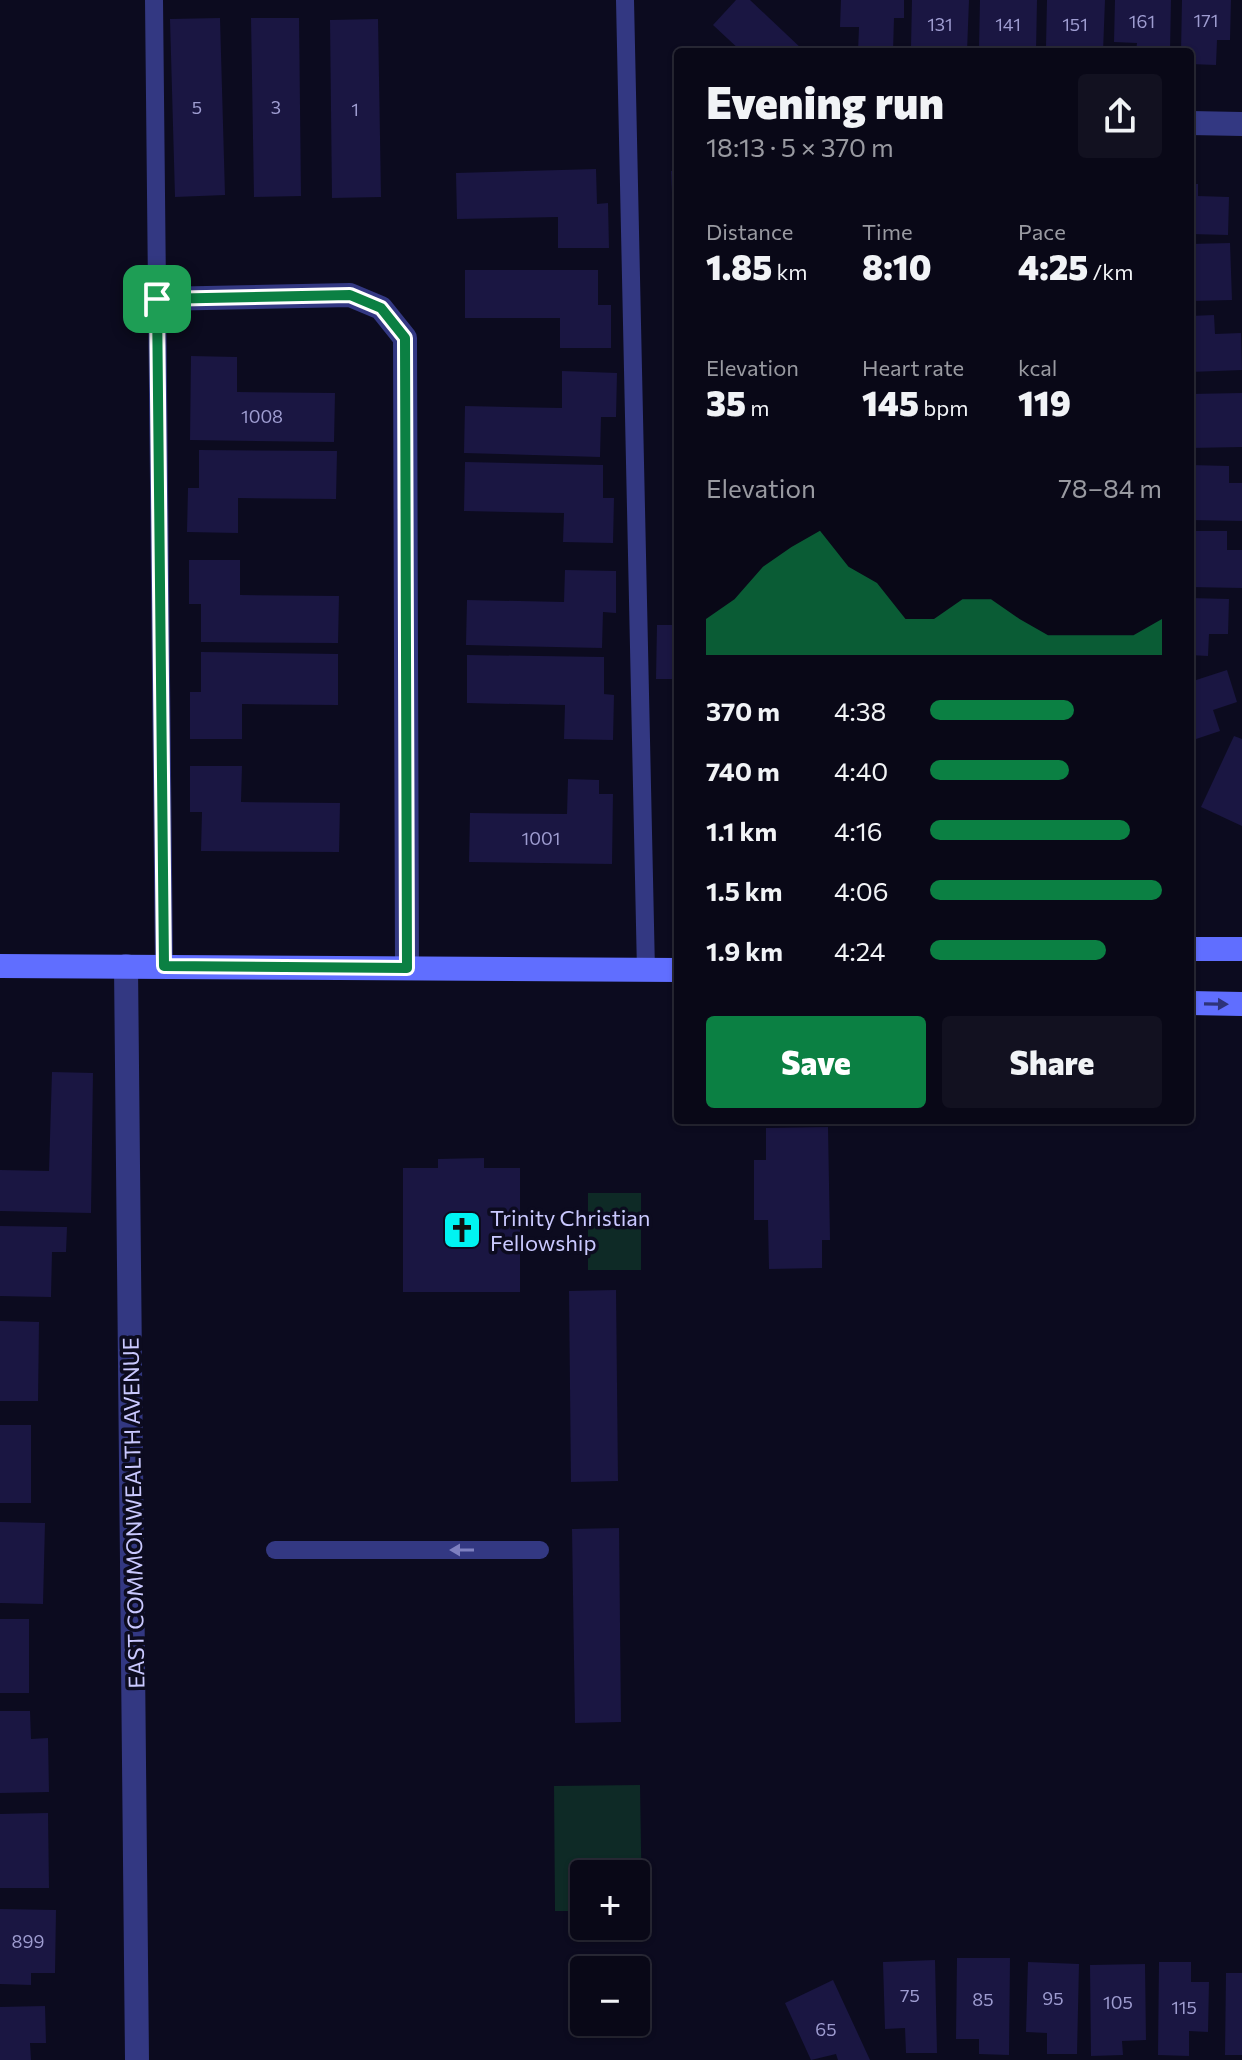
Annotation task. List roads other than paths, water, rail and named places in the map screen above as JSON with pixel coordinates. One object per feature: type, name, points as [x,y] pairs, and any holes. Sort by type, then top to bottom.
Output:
[{"type":"main road","points":[[1194,949],[1242,949]]},
{"type":"main road","points":[[0,966],[674,970]]},
{"type":"main road","points":[[1194,1003],[1242,1004]]},
{"type":"street","points":[[1194,123],[1242,124]]},
{"type":"street","points":[[157,299],[350,295],[381,308],[405,338],[407,968]]},
{"type":"street","name":"EAST COMMONWEALTH AVENUE","points":[[126,966],[137,2060]]},
{"type":"lane","points":[[154,0],[164,966]]},
{"type":"lane","points":[[625,0],[646,971]]},
{"type":"lane","points":[[275,1550],[540,1550]]},
{"type":"place","name":"Trinity Christian Fellowship","points":[[462,1230]]}]
